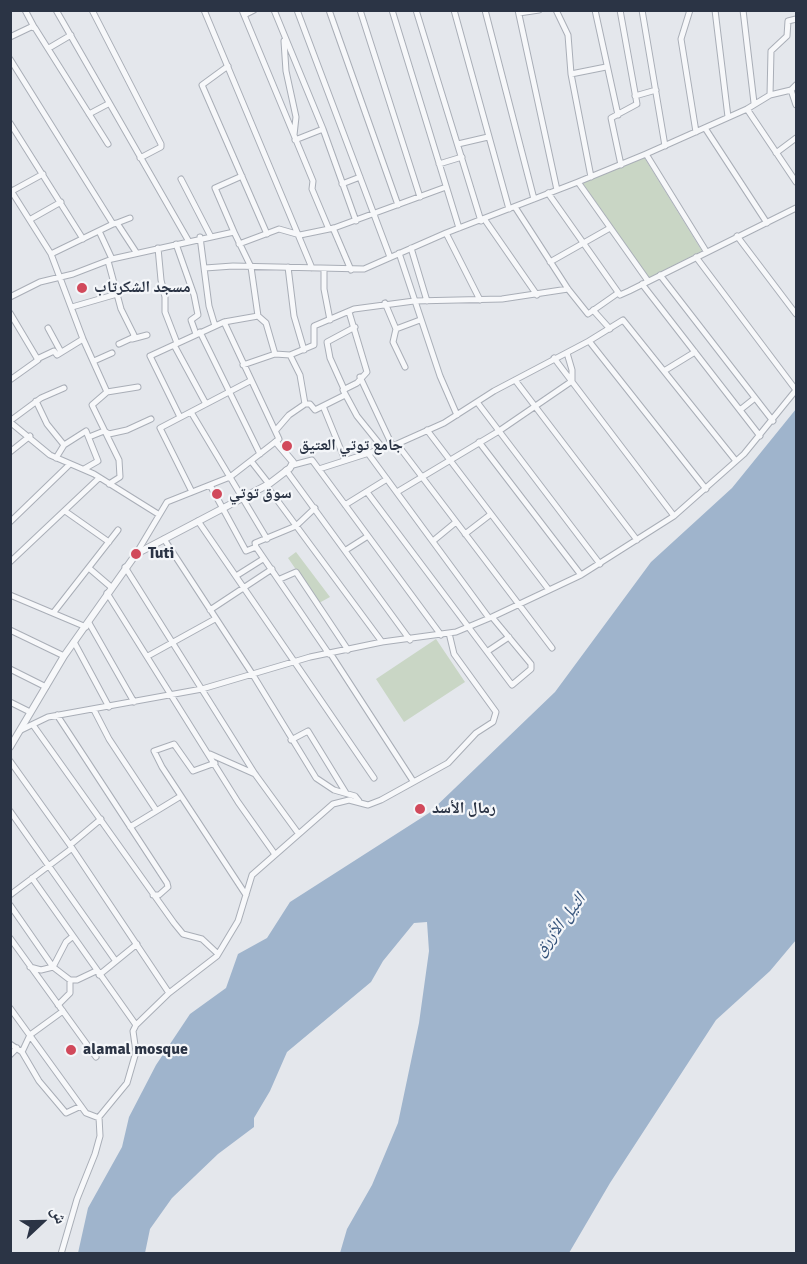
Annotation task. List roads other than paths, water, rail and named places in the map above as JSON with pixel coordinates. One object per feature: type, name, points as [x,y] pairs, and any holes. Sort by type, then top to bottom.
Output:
[{"type":"street","points":[[25,10],[108,144]]},
{"type":"street","points":[[56,10],[188,240]]},
{"type":"street","points":[[92,10],[161,144],[161,147],[140,158]]},
{"type":"street","points":[[204,10],[312,268]]},
{"type":"street","points":[[254,10],[243,13],[351,270]]},
{"type":"street","points":[[274,10],[323,129],[356,220]]},
{"type":"street","points":[[297,10],[390,257]]},
{"type":"street","points":[[329,10],[398,205]]},
{"type":"street","points":[[360,10],[420,197]]},
{"type":"street","points":[[392,10],[459,228]]},
{"type":"street","points":[[416,10],[483,220],[537,295]]},
{"type":"street","points":[[454,10],[488,137],[512,208],[586,313],[618,293],[620,295],[796,207]]},
{"type":"street","points":[[485,10],[534,199]]},
{"type":"street","points":[[539,10],[519,12],[557,190]]},
{"type":"street","points":[[556,10],[568,35],[571,74],[591,177]]},
{"type":"street","points":[[595,10],[618,115]]},
{"type":"street","points":[[620,10],[637,107],[611,119],[621,165]]},
{"type":"street","points":[[642,10],[665,146]]},
{"type":"street","points":[[690,10],[681,39],[696,132]]},
{"type":"street","points":[[715,10],[728,117]]},
{"type":"street","points":[[743,10],[754,103]]},
{"type":"street","points":[[771,95],[771,51],[787,36],[788,21],[796,19]]},
{"type":"street","points":[[10,37],[34,27]]},
{"type":"street","points":[[283,33],[286,71],[296,117],[294,138]]},
{"type":"street","points":[[49,48],[71,35]]},
{"type":"street","points":[[10,58],[115,223],[136,252]]},
{"type":"street","points":[[228,66],[202,85],[267,234]]},
{"type":"street","points":[[571,74],[606,67]]},
{"type":"street","points":[[205,268],[364,269],[446,233],[621,165],[747,109],[771,95],[791,90],[796,85]]},
{"type":"street","points":[[635,96],[656,90]]},
{"type":"street","points":[[791,90],[796,105]]},
{"type":"street","points":[[88,114],[108,104]]},
{"type":"street","points":[[747,109],[796,182]]},
{"type":"street","points":[[10,123],[83,239]]},
{"type":"street","points":[[705,128],[767,223]]},
{"type":"street","points":[[294,138],[323,129]]},
{"type":"street","points":[[458,144],[488,137]]},
{"type":"street","points":[[776,153],[796,138]]},
{"type":"street","points":[[646,154],[706,251]]},
{"type":"street","points":[[439,164],[462,157]]},
{"type":"street","points":[[43,174],[11,190],[51,254],[83,339],[107,392]]},
{"type":"street","points":[[242,176],[215,188],[251,267],[258,316],[266,323],[275,354]]},
{"type":"street","points":[[342,184],[360,177]]},
{"type":"street","points":[[181,179],[210,235]]},
{"type":"street","points":[[578,182],[695,352],[760,436]]},
{"type":"street","points":[[239,244],[284,229],[300,235],[331,227],[446,187]]},
{"type":"street","points":[[548,193],[620,295]]},
{"type":"street","points":[[30,219],[61,202]]},
{"type":"street","points":[[51,254],[130,218]]},
{"type":"street","points":[[550,262],[610,228]]},
{"type":"street","points":[[99,231],[110,260],[117,294],[135,335],[132,338]]},
{"type":"street","points":[[10,297],[59,275],[73,274],[136,252],[200,237],[234,232]]},
{"type":"street","points":[[446,233],[480,300]]},
{"type":"street","points":[[737,236],[796,314]]},
{"type":"street","points":[[200,237],[209,306],[215,326]]},
{"type":"street","points":[[176,244],[194,295],[198,315],[191,320],[230,391],[260,454]]},
{"type":"street","points":[[158,248],[165,312],[175,344],[206,404]]},
{"type":"street","points":[[411,248],[427,301]]},
{"type":"street","points":[[399,253],[420,320],[447,395],[457,415]]},
{"type":"street","points":[[21,730],[57,715],[202,689],[330,654],[382,642],[441,635],[468,627],[581,575],[674,516],[736,461],[773,421],[796,390],[696,257]]},
{"type":"street","points":[[288,267],[294,316],[304,350]]},
{"type":"street","points":[[324,269],[324,289],[330,320]]},
{"type":"street","points":[[660,275],[773,421]]},
{"type":"street","points":[[243,365],[275,354],[290,355],[304,350],[314,345],[313,327],[349,312],[385,303],[480,300],[537,295],[568,289]]},
{"type":"street","points":[[72,307],[117,294]]},
{"type":"street","points":[[385,303],[396,329],[393,342],[405,367]]},
{"type":"street","points":[[593,310],[610,329]]},
{"type":"street","points":[[276,430],[289,415],[305,404],[310,404],[315,410],[357,383],[360,377],[367,372],[349,312]]},
{"type":"street","points":[[10,313],[37,359]]},
{"type":"street","points":[[180,417],[150,356],[224,322],[258,316]]},
{"type":"street","points":[[396,329],[420,320]]},
{"type":"street","points":[[319,469],[395,444],[428,430],[624,320],[736,461]]},
{"type":"street","points":[[10,747],[64,656],[136,554],[167,502],[230,477],[279,440],[276,430],[249,381],[224,322]]},
{"type":"street","points":[[355,327],[327,342],[330,358],[357,416],[382,447]]},
{"type":"street","points":[[48,328],[61,352]]},
{"type":"street","points":[[119,344],[147,335]]},
{"type":"street","points":[[10,380],[37,363],[37,359],[54,351],[56,355],[83,339]]},
{"type":"street","points":[[589,341],[706,489]]},
{"type":"street","points":[[664,371],[695,352]]},
{"type":"street","points":[[94,361],[112,353]]},
{"type":"street","points":[[567,353],[572,370],[572,381]]},
{"type":"street","points":[[290,355],[300,375],[305,404]]},
{"type":"street","points":[[554,358],[674,516]]},
{"type":"street","points":[[360,377],[395,444],[552,648]]},
{"type":"street","points":[[515,380],[637,540]]},
{"type":"street","points":[[192,492],[160,428],[249,381]]},
{"type":"street","points":[[397,492],[499,431],[572,381]]},
{"type":"street","points":[[109,484],[120,477],[119,460],[92,405],[107,392],[138,387]]},
{"type":"street","points":[[64,388],[36,401],[10,421],[57,458],[84,469],[158,514]]},
{"type":"street","points":[[740,410],[755,398]]},
{"type":"street","points":[[36,401],[47,424],[64,445]]},
{"type":"street","points":[[477,402],[600,564]]},
{"type":"street","points":[[322,406],[345,460]]},
{"type":"street","points":[[191,412],[267,539]]},
{"type":"street","points":[[89,437],[104,432],[109,434],[127,430],[151,419]]},
{"type":"street","points":[[428,430],[549,590]]},
{"type":"street","points":[[57,458],[64,445],[85,431],[98,461],[84,469]]},
{"type":"street","points":[[10,452],[30,436]]},
{"type":"street","points":[[276,442],[293,465]]},
{"type":"street","points":[[479,442],[581,575]]},
{"type":"street","points":[[367,452],[490,617],[531,664],[531,669],[512,686],[368,492]]},
{"type":"street","points":[[136,554],[268,484],[293,465],[312,460],[441,635]]},
{"type":"street","points":[[251,461],[382,642]]},
{"type":"street","points":[[10,522],[70,464]]},
{"type":"street","points":[[286,470],[410,640]]},
{"type":"street","points":[[10,562],[99,478]]},
{"type":"street","points":[[345,506],[387,479]]},
{"type":"street","points":[[210,485],[246,551],[256,547]]},
{"type":"street","points":[[315,508],[296,526],[255,543],[256,547],[280,579],[413,781]]},
{"type":"street","points":[[65,511],[109,542]]},
{"type":"street","points":[[465,534],[491,514]]},
{"type":"street","points":[[198,520],[296,662],[343,736],[374,778]]},
{"type":"street","points":[[433,541],[456,522]]},
{"type":"street","points":[[54,612],[90,569],[118,530]]},
{"type":"street","points":[[346,550],[368,536]]},
{"type":"street","points":[[164,539],[320,783],[346,793],[359,801]]},
{"type":"street","points":[[236,576],[263,559]]},
{"type":"street","points":[[125,567],[255,774],[298,833]]},
{"type":"street","points":[[210,610],[272,568]]},
{"type":"street","points":[[90,569],[109,590],[172,695],[274,853]]},
{"type":"street","points":[[280,579],[292,571],[296,572],[348,650]]},
{"type":"street","points":[[10,595],[87,625],[134,702]]},
{"type":"street","points":[[148,656],[216,619]]},
{"type":"street","points":[[10,630],[64,656]]},
{"type":"street","points":[[61,1254],[77,1199],[95,1154],[100,1136],[99,1118],[103,1109],[127,1083],[136,1052],[133,1031],[136,1025],[168,993],[218,954],[238,921],[252,875],[274,853],[333,804],[339,801],[359,801],[373,804],[448,763],[471,738],[496,717],[490,704],[454,654],[449,633]]},
{"type":"street","points":[[488,651],[509,637]]},
{"type":"street","points":[[74,642],[110,707]]},
{"type":"street","points":[[10,669],[46,687]]},
{"type":"street","points":[[10,702],[30,712]]},
{"type":"street","points":[[94,710],[109,739],[156,810]]},
{"type":"street","points":[[57,715],[167,883],[168,887],[159,895],[153,895]]},
{"type":"street","points":[[33,725],[183,934],[202,939],[218,954]]},
{"type":"street","points":[[291,740],[308,731],[346,793]]},
{"type":"street","points":[[215,763],[193,771],[174,744],[154,751],[246,895]]},
{"type":"street","points":[[210,754],[255,774]]},
{"type":"street","points":[[10,761],[71,847],[168,993]]},
{"type":"street","points":[[130,827],[181,796]]},
{"type":"street","points":[[10,811],[115,960]]},
{"type":"street","points":[[10,895],[49,866],[101,819]]},
{"type":"street","points":[[32,879],[136,1025]]},
{"type":"street","points":[[10,905],[53,967],[70,980],[97,973],[137,944]]},
{"type":"street","points":[[30,967],[41,970],[53,967],[66,942],[72,937]]},
{"type":"street","points":[[10,938],[96,1057]]},
{"type":"street","points":[[58,1005],[70,993],[70,980]]},
{"type":"street","points":[[10,1008],[86,1113],[99,1118]]},
{"type":"street","points":[[10,1055],[19,1050],[30,1035],[63,1011]]},
{"type":"street","points":[[10,1044],[19,1050],[39,1082],[66,1113],[81,1106]]},
{"type":"water","name":"النيل الأزرق","points":[[796,409],[796,940],[770,971],[716,1020],[610,1183],[569,1253],[340,1253],[347,1229],[372,1185],[398,1123],[419,1023],[429,951],[427,922],[414,923],[383,961],[371,982],[287,1052],[270,1091],[254,1118],[254,1127],[218,1154],[172,1198],[150,1229],[145,1253],[78,1253],[88,1208],[122,1147],[129,1117],[156,1065],[190,1014],[226,988],[238,954],[267,938],[290,902],[429,813],[555,692],[651,562],[732,488]]},
{"type":"place","name":"مسجد الشكرتاب","points":[[82,288]]},
{"type":"place","name":"جامع توتي العتيق","points":[[287,446]]},
{"type":"place","name":"سوق توتي","points":[[217,494]]},
{"type":"place","name":"Tuti","points":[[136,554]]},
{"type":"place","name":"رمال الأسد","points":[[420,809]]},
{"type":"place","name":"alamal mosque","points":[[71,1050]]}]
